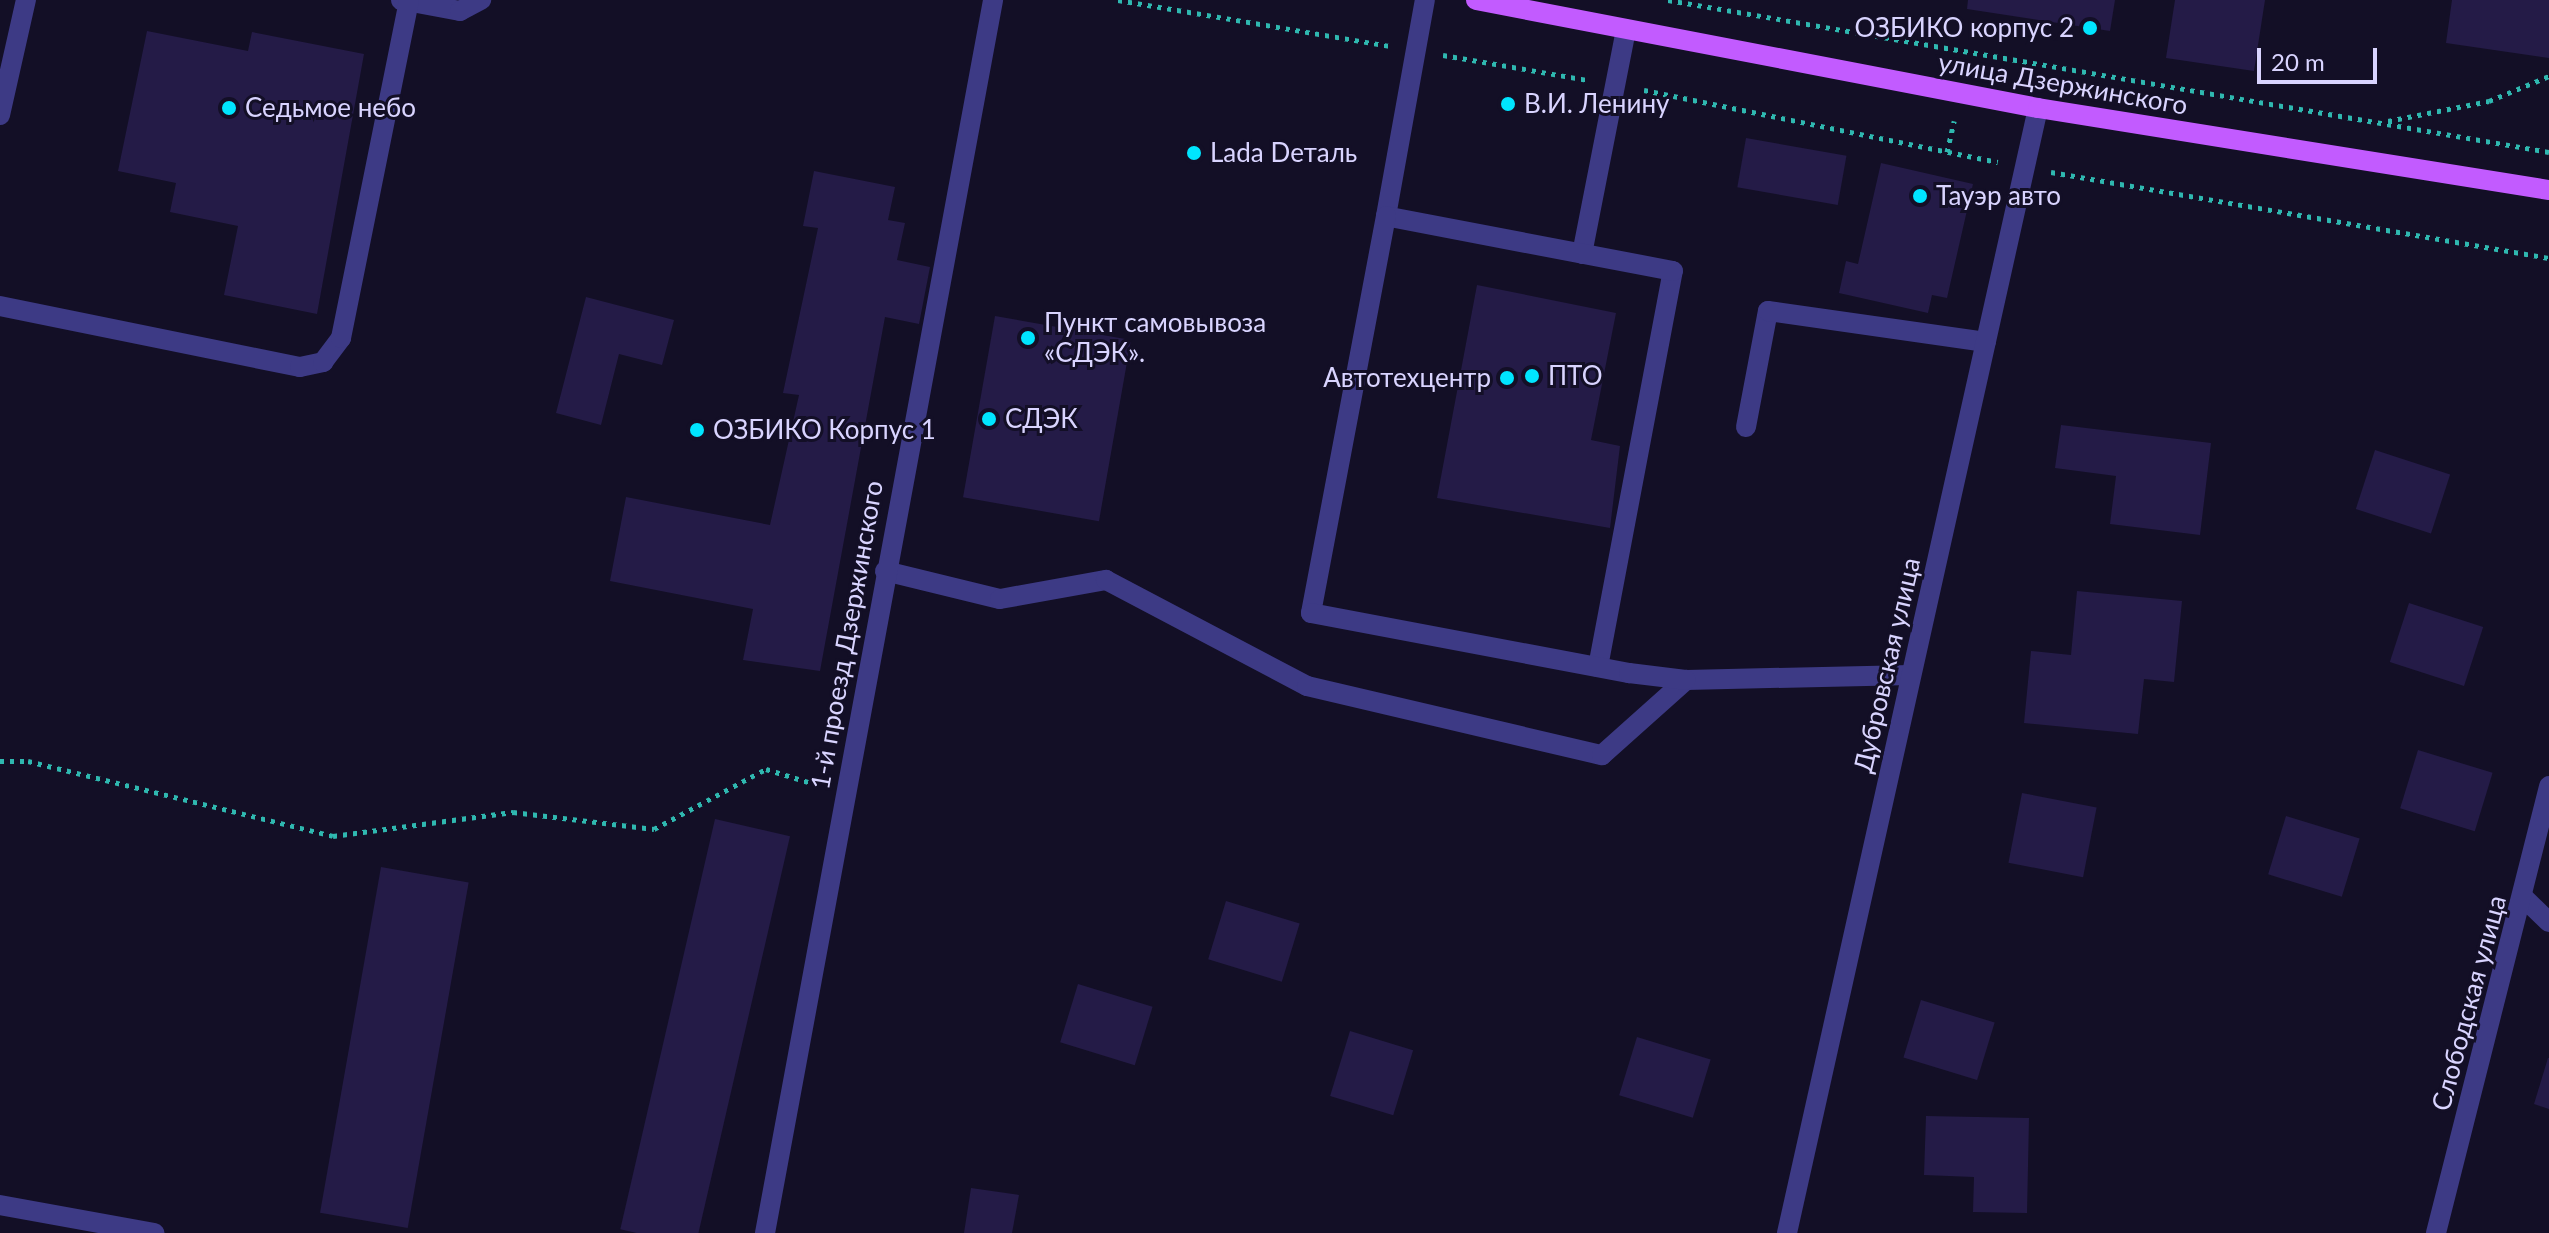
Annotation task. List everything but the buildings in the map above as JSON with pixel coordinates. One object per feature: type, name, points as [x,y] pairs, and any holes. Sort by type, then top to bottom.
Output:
[{"type":"main road","name":"улица Дзержинского","points":[[1476,0],[2038,108],[2549,190]]},
{"type":"street","points":[[0,115],[26,0]]},
{"type":"street","points":[[0,306],[300,367],[323,362],[341,338],[405,1],[460,11],[481,0]]},
{"type":"street","name":"1-й проезд Дзержинского","points":[[765,1233],[993,0]]},
{"type":"street","points":[[1425,0],[1311,613],[1598,667],[1686,680],[1911,675]]},
{"type":"street","points":[[1582,254],[1626,29]]},
{"type":"street","name":"Дубровская улица","points":[[1787,1233],[2038,108]]},
{"type":"street","points":[[1386,216],[1673,271],[1598,667]]},
{"type":"street","points":[[1746,427],[1768,311],[1986,342]]},
{"type":"street","points":[[885,571],[1000,599],[1106,580],[1307,686],[1602,755],[1686,680]]},
{"type":"street","name":"Слободская улица","points":[[2436,1233],[2549,786]]},
{"type":"street","points":[[2523,897],[2549,922]]},
{"type":"street","points":[[0,1205],[154,1233]]},
{"type":"path","points":[[1118,0],[1615,85],[2024,167],[2549,258]]},
{"type":"path","points":[[1668,0],[2549,152]]},
{"type":"path","points":[[2383,122],[2489,101],[2549,76]]},
{"type":"path","points":[[0,761],[28,761],[333,836],[513,812],[654,829],[766,769],[844,794]]},
{"type":"place","name":"ОЗБИКО корпус 2","points":[[2090,28]]},
{"type":"place","name":"В.И. Ленину","points":[[1508,104]]},
{"type":"place","name":"Седьмое небо","points":[[229,108]]},
{"type":"place","name":"Lada Dеталь","points":[[1194,153]]},
{"type":"place","name":"Тауэр авто","points":[[1920,196]]},
{"type":"place","name":"Пункт самовывоза «СДЭК».","points":[[1028,338]]},
{"type":"place","name":"ПТО","points":[[1532,376]]},
{"type":"place","name":"Автотехцентр","points":[[1507,378]]},
{"type":"place","name":"СДЭК","points":[[989,419]]},
{"type":"place","name":"ОЗБИКО Корпус 1","points":[[697,430]]}]
